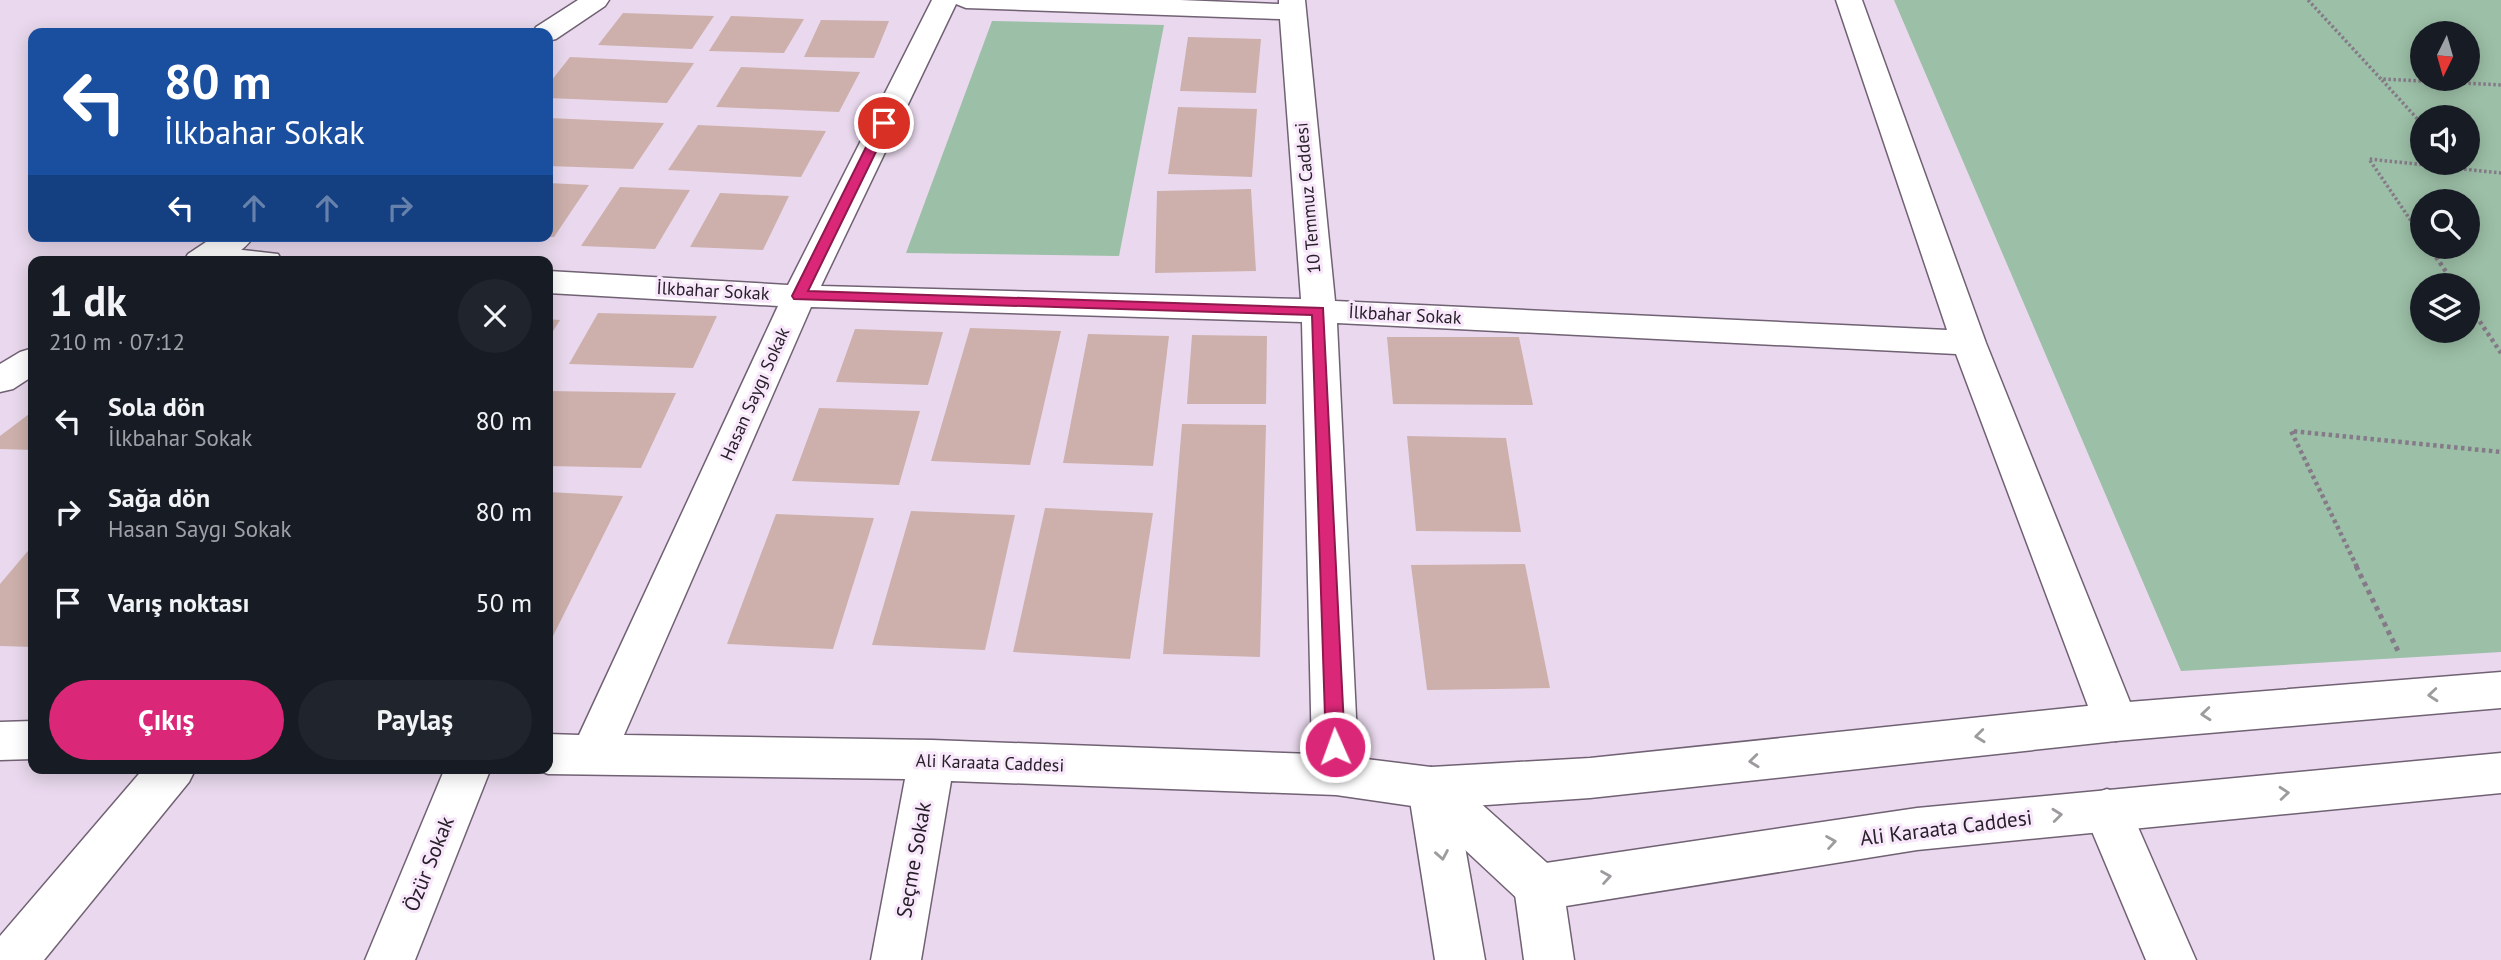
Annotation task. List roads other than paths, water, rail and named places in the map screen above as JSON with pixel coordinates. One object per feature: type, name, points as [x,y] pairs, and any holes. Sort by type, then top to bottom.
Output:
[{"type":"street","points":[[553,29],[596,0]]},
{"type":"street","name":"Hasan Saygı Sokak","points":[[593,754],[799,296],[945,0]]},
{"type":"street","points":[[966,0],[1292,6]]},
{"type":"street","points":[[1849,0],[1969,342],[2116,722]]},
{"type":"street","name":"10 Temmuz Caddesi","points":[[1292,6],[1318,311],[1336,775]]},
{"type":"street","points":[[207,256],[229,242]]},
{"type":"street","name":"İlkbahar Sokak","points":[[553,282],[799,296],[1318,311],[1969,342]]},
{"type":"street","points":[[0,380],[28,363]]},
{"type":"street","name":"Ali Karaata Caddesi","points":[[553,754],[932,760],[1336,775],[1431,788],[1590,778],[2116,722],[2501,690]]},
{"type":"street","points":[[0,741],[28,740]]},
{"type":"street","name":"Seçme Sokak","points":[[896,960],[932,760]]},
{"type":"street","name":"Ali Karaata Caddesi","points":[[1539,887],[1917,829],[2501,773]]},
{"type":"street","points":[[12,960],[168,774]]},
{"type":"street","name":"Özür Sokak","points":[[390,960],[466,774]]},
{"type":"street","points":[[1431,788],[1539,887],[1549,960]]},
{"type":"street","points":[[1431,788],[1460,960]]},
{"type":"street","points":[[2107,810],[2171,960]]}]
